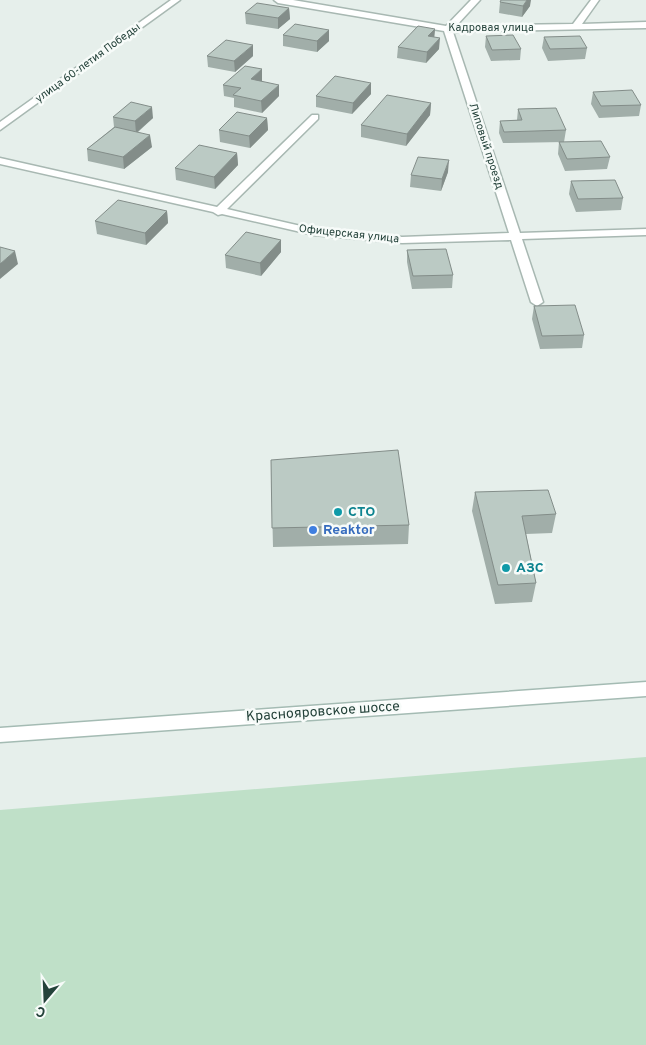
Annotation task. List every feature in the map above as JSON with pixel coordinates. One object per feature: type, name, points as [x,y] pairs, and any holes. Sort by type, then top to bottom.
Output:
[{"type":"street","name":"улица 60-летия Победы","points":[[0,127],[176,0]]},
{"type":"street","name":"Кадровая улица","points":[[278,0],[448,29],[646,25]]},
{"type":"street","points":[[448,29],[476,0]]},
{"type":"street","points":[[575,27],[595,0]]},
{"type":"street","name":"Липовый проезд","points":[[448,29],[537,302]]},
{"type":"street","points":[[218,212],[315,117]]},
{"type":"street","name":"Офицерская улица","points":[[0,161],[218,212],[314,232],[402,240],[646,232]]},
{"type":"street","name":"Краснояровское шоссе","points":[[0,735],[646,689]]},
{"type":"green space","points":[[646,757],[646,1045],[0,1045],[0,810]]},
{"type":"building","points":[[501,0],[527,0],[523,6],[500,2]]},
{"type":"building","points":[[257,3],[289,8],[278,18],[245,13]]},
{"type":"building","points":[[295,24],[329,30],[317,41],[283,35]]},
{"type":"building","points":[[418,26],[435,29],[428,36],[440,38],[427,52],[398,47]]},
{"type":"building","points":[[513,35],[521,49],[492,50],[486,36]]},
{"type":"building","points":[[580,36],[587,48],[550,49],[544,37]]},
{"type":"building","points":[[226,40],[253,45],[234,61],[207,56]]},
{"type":"building","points":[[245,66],[262,69],[251,79],[279,85],[261,101],[233,95],[241,88],[223,85]]},
{"type":"building","points":[[335,76],[371,83],[353,103],[316,96]]},
{"type":"building","points":[[632,90],[641,105],[601,106],[593,92]]},
{"type":"building","points":[[387,95],[431,103],[407,134],[361,125]]},
{"type":"building","points":[[131,102],[152,107],[135,121],[113,117]]},
{"type":"building","points":[[556,108],[566,130],[504,132],[500,121],[522,120],[518,109]]},
{"type":"building","points":[[237,112],[267,118],[249,136],[219,130]]},
{"type":"building","points":[[115,127],[150,135],[123,157],[87,149]]},
{"type":"building","points":[[601,141],[610,157],[567,159],[559,142]]},
{"type":"building","points":[[199,145],[237,153],[214,177],[175,168]]},
{"type":"building","points":[[418,157],[449,160],[442,179],[411,175]]},
{"type":"building","points":[[615,180],[623,198],[578,199],[571,181]]},
{"type":"building","points":[[118,200],[167,211],[145,233],[95,221]]},
{"type":"building","points":[[246,232],[281,240],[260,263],[225,255]]},
{"type":"building","points":[[0,247],[15,251],[0,264]]},
{"type":"building","points":[[446,249],[453,275],[413,276],[407,250]]},
{"type":"building","points":[[575,305],[584,335],[542,336],[534,306]]},
{"type":"building","name":"СТО","points":[[398,450],[409,525],[272,528],[271,460]]},
{"type":"building","name":"АЗС","points":[[548,490],[556,514],[522,516],[536,583],[498,585],[475,492]]},
{"type":"place","name":"СТО","points":[[338,512]]},
{"type":"place","name":"Reaktor","points":[[313,530]]},
{"type":"place","name":"АЗС","points":[[506,568]]}]
